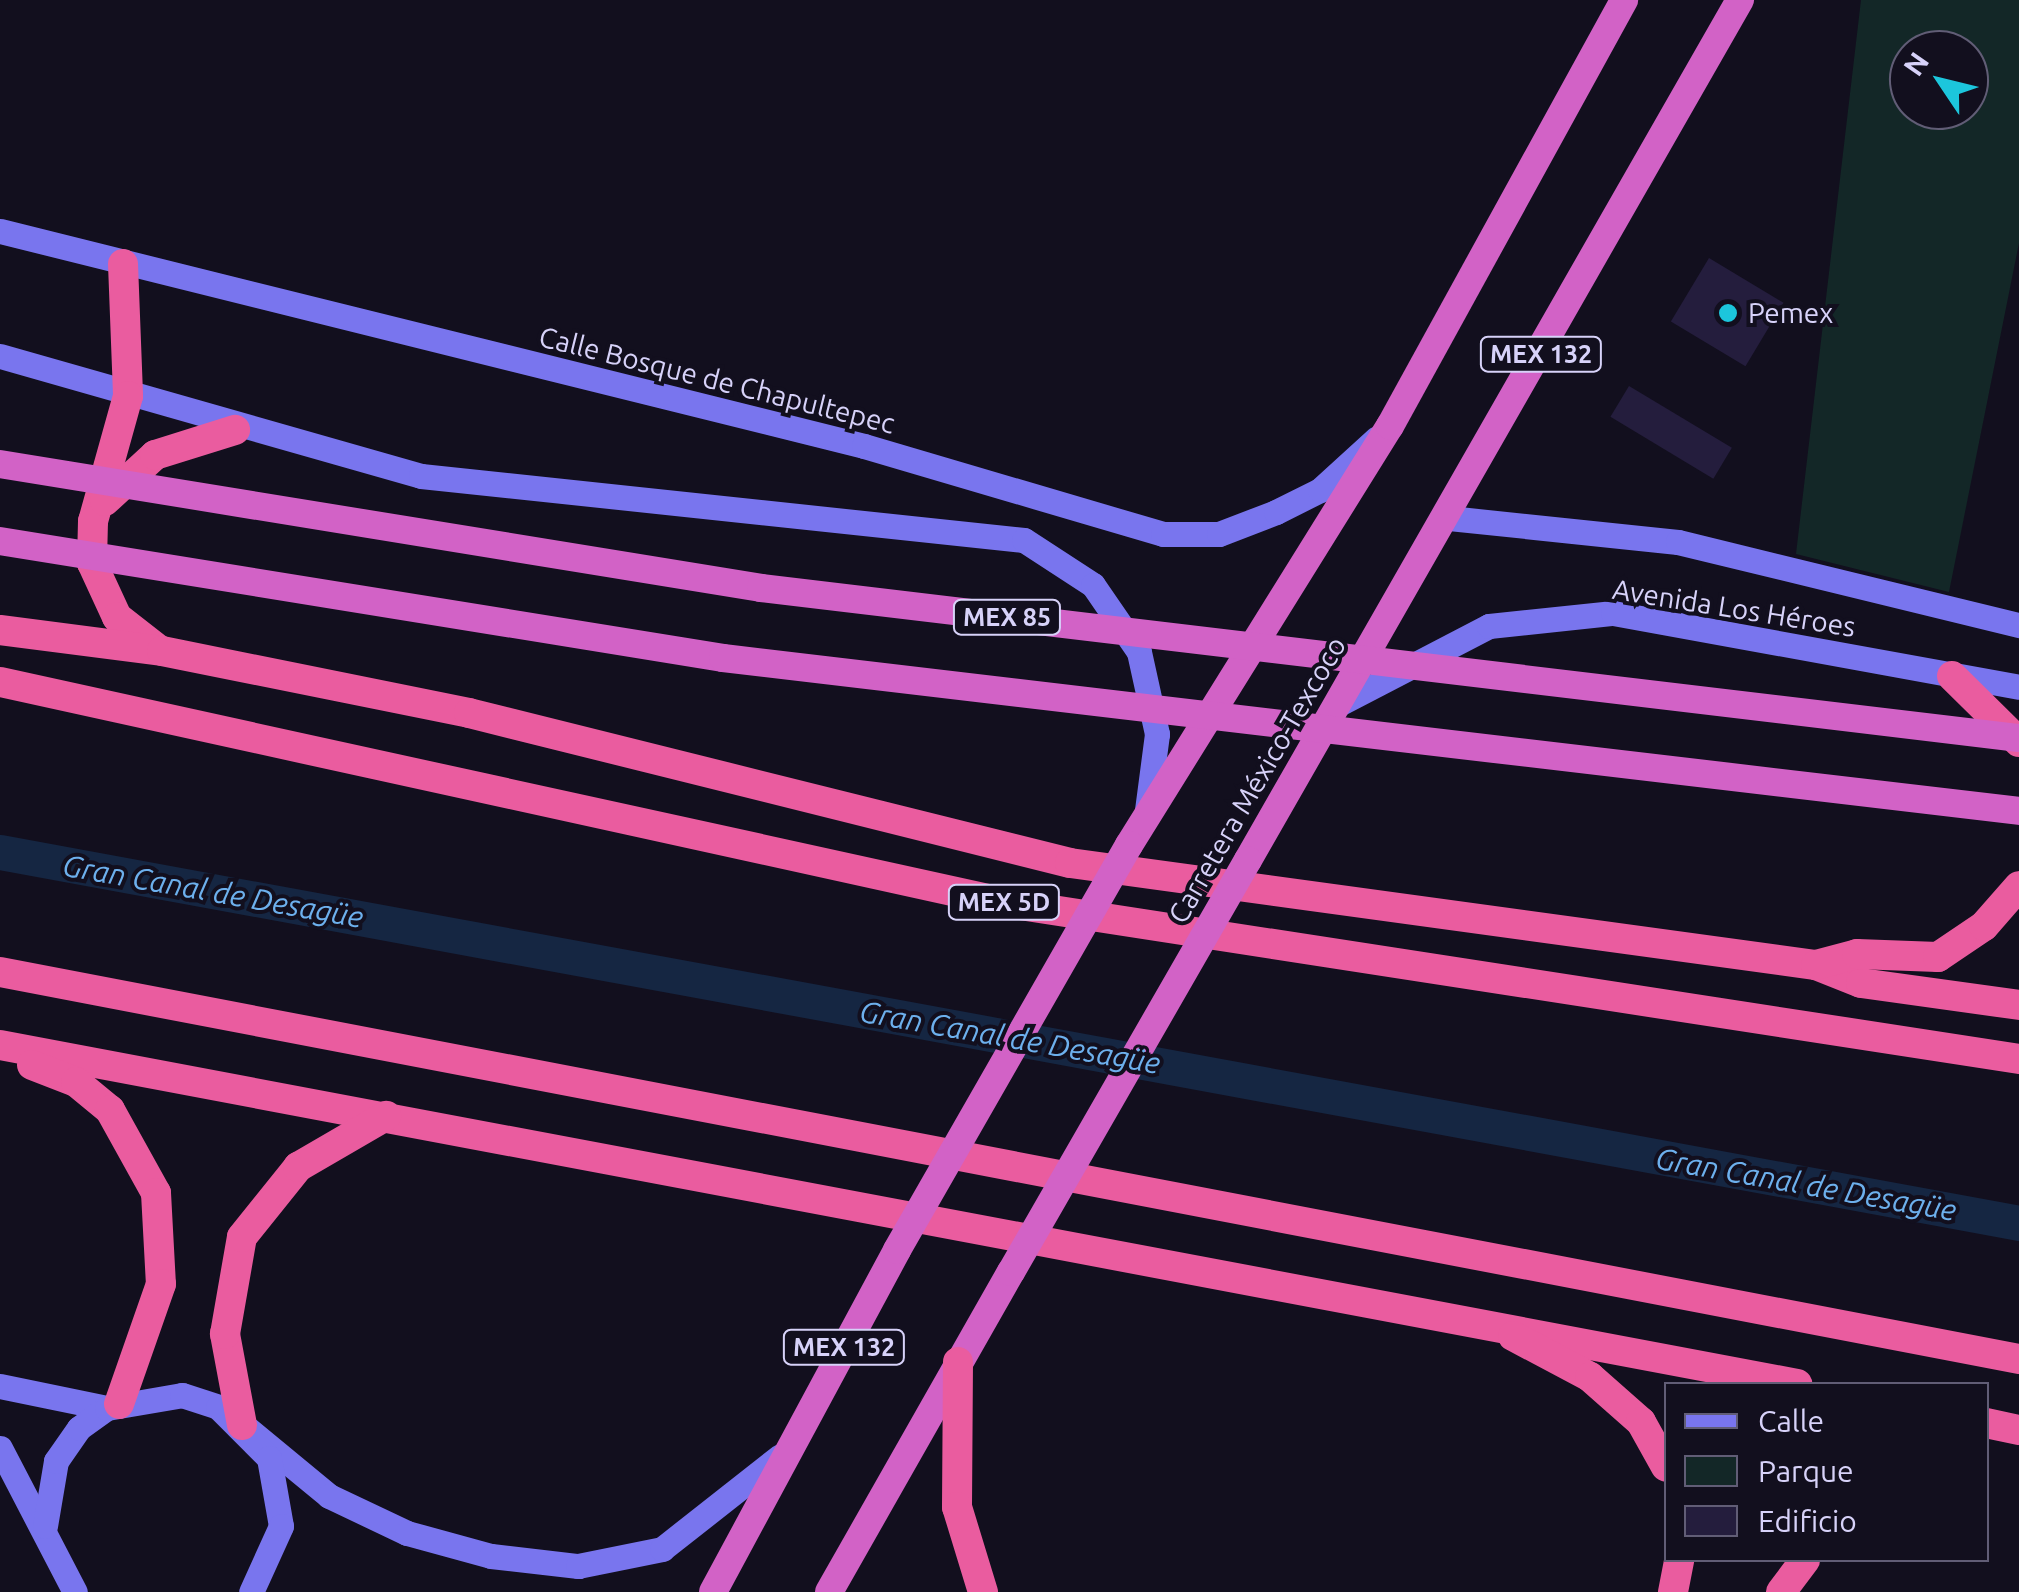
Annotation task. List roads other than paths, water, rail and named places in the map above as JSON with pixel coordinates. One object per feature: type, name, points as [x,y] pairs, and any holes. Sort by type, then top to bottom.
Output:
[{"type":"highway","name":"MEX 132","points":[[790,1445],[1128,845],[1390,426],[1624,0]]},
{"type":"highway","name":"Carretera México-Texcoco","points":[[829,1592],[1337,705],[1449,518],[1740,0]]},
{"type":"highway","points":[[123,264],[128,396],[93,521],[92,563],[106,601],[162,651]]},
{"type":"highway","points":[[93,521],[155,455],[236,430]]},
{"type":"highway","name":"MEX 85","points":[[0,464],[761,588],[2019,740]]},
{"type":"highway","points":[[0,541],[723,658],[2019,812]]},
{"type":"highway","points":[[0,630],[162,651],[469,713],[1070,864],[1816,965],[1861,982],[2019,1005]]},
{"type":"highway","points":[[1952,676],[2019,740]]},
{"type":"highway","name":"MEX 5D","points":[[0,682],[1007,903],[2019,1059]]},
{"type":"highway","points":[[1816,965],[1857,954],[1938,957],[1984,926],[2019,886]]},
{"type":"highway","points":[[0,972],[2019,1359]]},
{"type":"highway","points":[[0,1045],[1484,1320],[1786,1382]]},
{"type":"highway","points":[[0,1058],[94,1094],[136,1144],[156,1193],[161,1284],[113,1406]]},
{"type":"highway","points":[[245,1427],[225,1334],[242,1237],[298,1167],[386,1116]]},
{"type":"highway","points":[[1484,1320],[1590,1378],[1641,1422],[1664,1463]]},
{"type":"highway","points":[[958,1362],[957,1507],[983,1592]]},
{"type":"highway","points":[[1989,1424],[2019,1430]]},
{"type":"highway","points":[[1989,1442],[2019,1440]]},
{"type":"highway","points":[[713,1592],[790,1445]]},
{"type":"highway","points":[[1673,1592],[1679,1562]]},
{"type":"highway","points":[[1781,1592],[1803,1562]]},
{"type":"main road","name":"Calle Bosque de Chapultepec","points":[[0,231],[864,446],[1163,534],[1218,534],[1276,512],[1320,490],[1390,426]]},
{"type":"main road","points":[[0,356],[236,430],[421,476],[997,532],[1050,552],[1093,585],[1138,652],[1154,707],[1146,815]]},
{"type":"main road","name":"Avenida Los Héroes","points":[[1449,518],[1678,542],[2019,625]]},
{"type":"main road","name":"Avenida Los Héroes","points":[[1337,705],[1489,626],[1612,613],[2019,687]]},
{"type":"main road","points":[[0,1386],[113,1406],[182,1395],[245,1427],[329,1496],[407,1533],[491,1556],[578,1566],[662,1549],[740,1495],[790,1445]]},
{"type":"main road","points":[[44,1526],[56,1462],[113,1406]]},
{"type":"main road","points":[[245,1427],[269,1458],[281,1514],[272,1560],[260,1591]]},
{"type":"main road","points":[[0,1448],[44,1526],[74,1592]]},
{"type":"waterway","name":"Gran Canal de Desagüe","points":[[0,852],[2019,1223]]},
{"type":"place","name":"Pemex","points":[[1728,313]]}]
